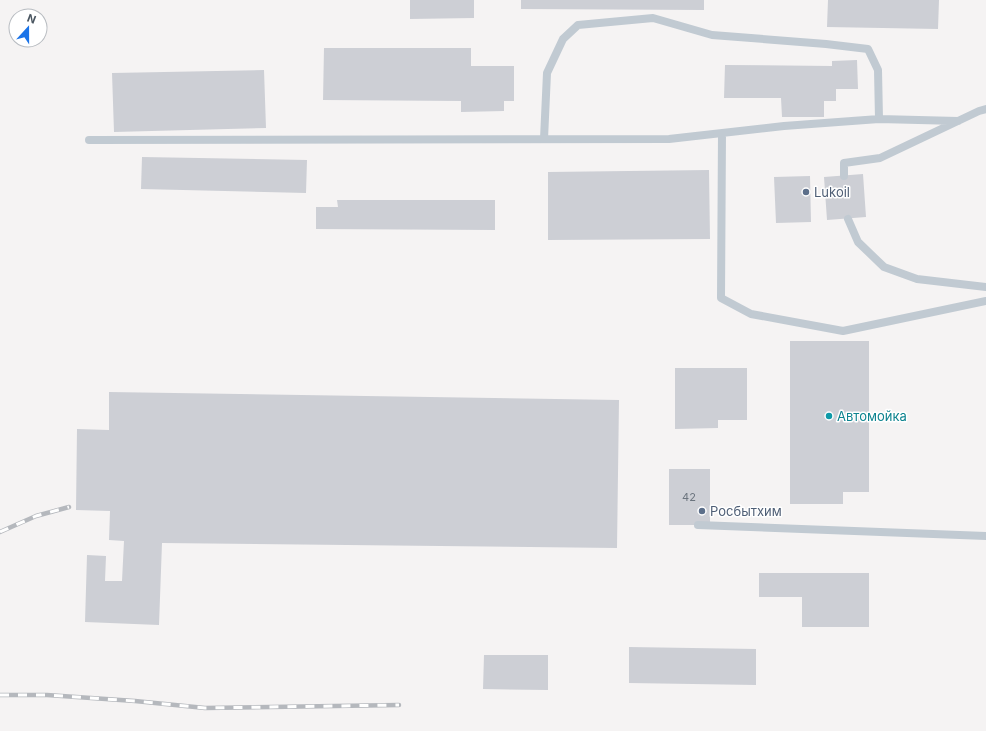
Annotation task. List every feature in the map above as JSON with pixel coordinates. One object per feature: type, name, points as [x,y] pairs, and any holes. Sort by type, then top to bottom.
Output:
[{"type":"lane","points":[[544,140],[547,73],[563,39],[578,25],[653,18],[712,35],[826,44],[868,49],[878,70],[878,118]]},
{"type":"lane","points":[[844,176],[844,163],[880,158],[986,109]]},
{"type":"lane","points":[[89,140],[669,139],[784,126],[878,118],[958,122]]},
{"type":"lane","points":[[722,133],[721,298],[751,314],[843,332],[986,300]]},
{"type":"lane","points":[[848,219],[858,242],[884,267],[917,279],[986,287]]},
{"type":"lane","points":[[698,525],[986,536]]},
{"type":"building","points":[[410,0],[474,0],[474,18],[410,19]]},
{"type":"building","points":[[521,0],[704,0],[704,10],[521,9]]},
{"type":"building","points":[[828,0],[939,0],[938,29],[827,27]]},
{"type":"building","points":[[324,48],[471,48],[471,66],[514,66],[514,101],[504,101],[504,111],[461,112],[461,101],[323,100]]},
{"type":"building","points":[[857,60],[858,89],[836,89],[836,101],[824,101],[824,117],[782,117],[781,98],[724,98],[725,65],[832,66],[832,61]]},
{"type":"building","points":[[264,70],[266,128],[114,132],[112,73]]},
{"type":"building","points":[[142,157],[307,160],[306,193],[141,189]]},
{"type":"building","points":[[709,170],[710,239],[548,240],[548,172]]},
{"type":"building","points":[[863,174],[866,217],[827,220],[824,177]]},
{"type":"building","points":[[810,176],[811,222],[776,223],[774,177]]},
{"type":"building","points":[[337,200],[495,200],[495,230],[316,229],[316,207],[338,207]]},
{"type":"building","name":"Автомойка","points":[[790,341],[869,341],[869,492],[843,492],[843,504],[790,504]]},
{"type":"building","points":[[675,368],[747,368],[747,420],[718,420],[718,428],[675,429]]},
{"type":"building","points":[[109,392],[619,400],[617,548],[162,543],[159,625],[85,622],[87,555],[106,556],[105,581],[122,581],[124,541],[109,540],[110,511],[76,510],[77,429],[109,430]]},
{"type":"building","points":[[669,469],[710,469],[710,525],[669,525]]},
{"type":"building","points":[[759,573],[869,573],[869,627],[802,627],[802,597],[759,597]]},
{"type":"building","points":[[629,647],[756,649],[756,685],[629,683]]},
{"type":"building","points":[[484,655],[548,655],[548,690],[483,689]]},
{"type":"railway","points":[[0,532],[36,516],[69,507]]},
{"type":"railway","points":[[0,695],[47,695],[135,701],[205,708],[399,705]]},
{"type":"place","name":"Lukoil","points":[[806,192]]},
{"type":"place","name":"Автомойка","points":[[829,416]]},
{"type":"place","name":"Росбытхим","points":[[702,511]]}]
